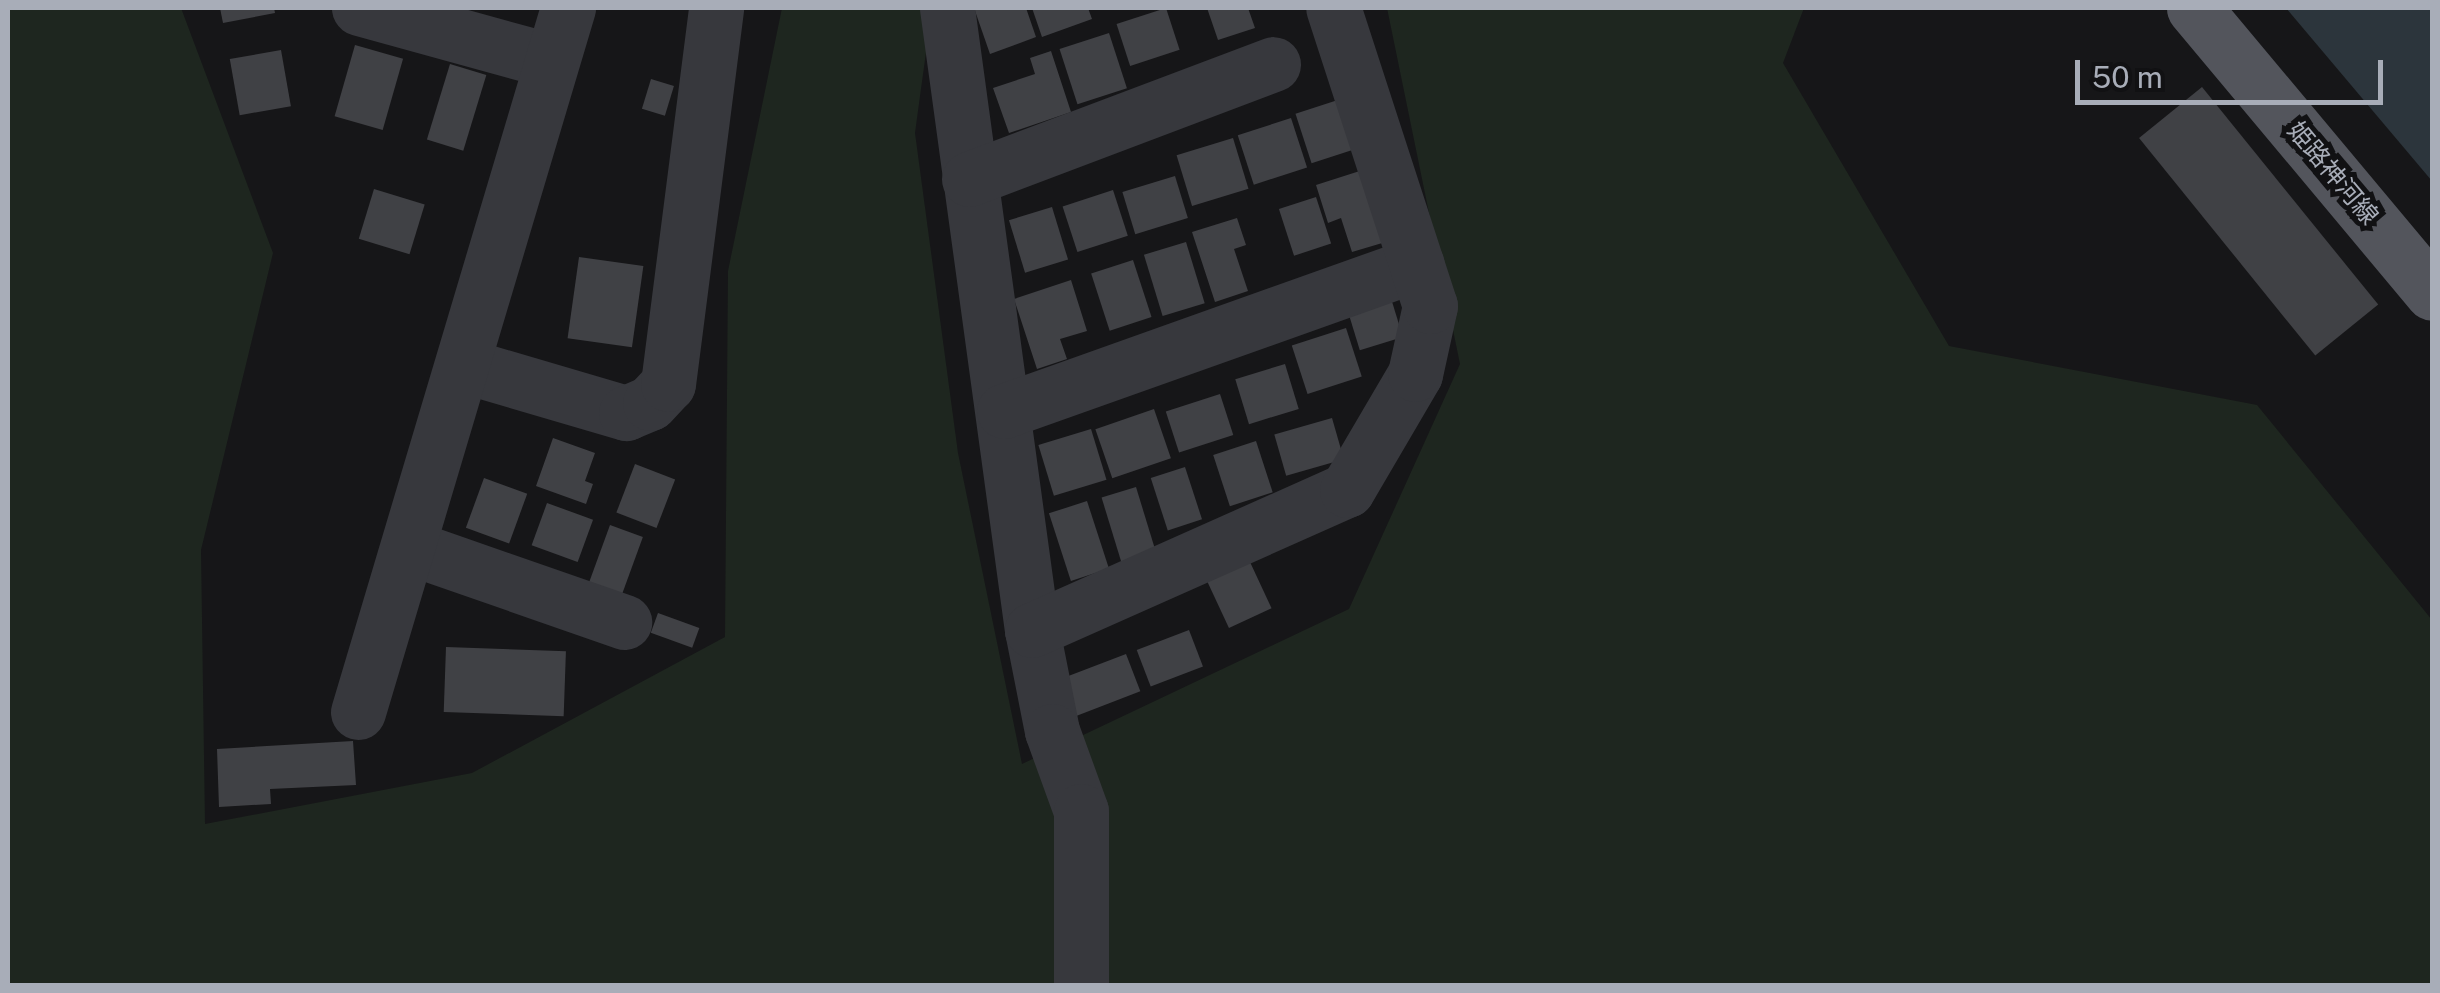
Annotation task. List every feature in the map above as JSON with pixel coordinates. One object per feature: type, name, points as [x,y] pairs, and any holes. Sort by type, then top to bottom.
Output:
[{"type":"main road","name":"姫路神河線","points":[[2194,8],[2432,293]]},
{"type":"street","points":[[360,8],[551,62]]},
{"type":"street","points":[[358,712],[466,366],[568,8]]},
{"type":"street","points":[[466,366],[626,414],[650,404],[668,384],[716,8]]},
{"type":"street","points":[[947,8],[1032,630],[1052,731],[1081,811],[1081,986]]},
{"type":"street","points":[[1032,630],[1347,490],[1415,374],[1430,306],[1333,8]]},
{"type":"street","points":[[969,179],[1273,64]]},
{"type":"street","points":[[1004,411],[1417,264]]},
{"type":"street","points":[[409,547],[624,622]]},
{"type":"shaded area","points":[[8,8],[181,8],[273,253],[201,550],[205,824],[472,773],[725,637],[728,271],[782,8],[932,8],[915,133],[958,453],[1022,764],[1349,609],[1460,364],[1387,8],[1804,8],[1783,63],[1949,346],[2257,405],[2432,620],[2432,985],[8,985]]},
{"type":"shaded area","points":[[2286,8],[2432,8],[2432,181]]},
{"type":"building","points":[[220,8],[274,8],[275,13],[223,23]]},
{"type":"building","points":[[974,8],[1026,8],[1036,37],[990,54]]},
{"type":"building","points":[[1032,8],[1088,8],[1092,19],[1042,37]]},
{"type":"building","points":[[1166,8],[1180,50],[1130,66],[1117,24]]},
{"type":"building","points":[[1207,8],[1248,8],[1255,28],[1218,40]]},
{"type":"building","points":[[1109,33],[1127,88],[1077,104],[1060,49]]},
{"type":"building","points":[[355,45],[403,59],[383,130],[335,116]]},
{"type":"building","points":[[281,50],[291,106],[240,115],[230,59]]},
{"type":"building","points":[[1051,51],[1071,112],[1009,133],[993,88],[1035,74],[1030,58]]},
{"type":"building","points":[[450,64],[486,75],[463,151],[427,140]]},
{"type":"building","points":[[651,79],[674,86],[665,116],[642,109]]},
{"type":"building","points":[[2202,87],[2378,305],[2315,356],[2139,138]]},
{"type":"building","points":[[1344,98],[1360,147],[1312,163],[1295,114]]},
{"type":"building","points":[[1291,118],[1307,167],[1254,185],[1238,135]]},
{"type":"building","points":[[1233,138],[1248,189],[1192,206],[1177,155]]},
{"type":"building","points":[[1366,169],[1389,241],[1352,252],[1341,218],[1328,223],[1316,185]]},
{"type":"building","points":[[1175,176],[1188,218],[1135,234],[1122,192]]},
{"type":"building","points":[[374,189],[425,204],[409,254],[359,239]]},
{"type":"building","points":[[1113,190],[1128,236],[1077,252],[1063,206]]},
{"type":"building","points":[[1316,197],[1331,244],[1294,256],[1279,209]]},
{"type":"building","points":[[1052,207],[1068,260],[1025,273],[1009,220]]},
{"type":"building","points":[[1237,218],[1246,245],[1234,249],[1248,291],[1215,302],[1192,232]]},
{"type":"building","points":[[1186,242],[1205,303],[1163,316],[1144,255]]},
{"type":"building","points":[[579,257],[643,266],[632,347],[568,338]]},
{"type":"building","points":[[1133,260],[1152,317],[1110,331],[1091,274]]},
{"type":"building","points":[[1071,280],[1087,331],[1060,339],[1067,359],[1037,369],[1014,299]]},
{"type":"building","points":[[1390,295],[1403,337],[1360,350],[1347,308]]},
{"type":"building","points":[[1346,328],[1362,377],[1308,394],[1292,346]]},
{"type":"building","points":[[1285,364],[1299,409],[1249,424],[1235,379]]},
{"type":"building","points":[[1220,394],[1233,435],[1179,453],[1166,412]]},
{"type":"building","points":[[1154,409],[1171,458],[1112,478],[1095,429]]},
{"type":"building","points":[[1332,418],[1344,459],[1286,476],[1274,435]]},
{"type":"building","points":[[1091,429],[1106,480],[1054,496],[1038,445]]},
{"type":"building","points":[[553,438],[595,453],[585,481],[593,484],[586,504],[536,486]]},
{"type":"building","points":[[1256,441],[1273,492],[1230,506],[1213,455]]},
{"type":"building","points":[[635,464],[675,479],[657,528],[616,513]]},
{"type":"building","points":[[1185,467],[1202,519],[1168,530],[1151,478]]},
{"type":"building","points":[[484,478],[527,494],[509,544],[466,528]]},
{"type":"building","points":[[1136,487],[1156,551],[1121,562],[1102,498]]},
{"type":"building","points":[[1087,501],[1109,569],[1071,581],[1049,513]]},
{"type":"building","points":[[547,503],[593,520],[578,562],[532,545]]},
{"type":"building","points":[[610,525],[643,537],[621,598],[588,586]]},
{"type":"building","points":[[1250,562],[1272,608],[1229,628],[1207,582]]},
{"type":"building","points":[[658,613],[699,628],[692,648],[651,633]]},
{"type":"building","points":[[1189,630],[1203,666],[1151,686],[1137,650]]},
{"type":"building","points":[[446,647],[566,651],[564,716],[444,712]]},
{"type":"building","points":[[1126,654],[1140,691],[1077,716],[1063,678]]},
{"type":"building","points":[[353,741],[356,785],[270,789],[271,804],[219,807],[217,749]]}]
